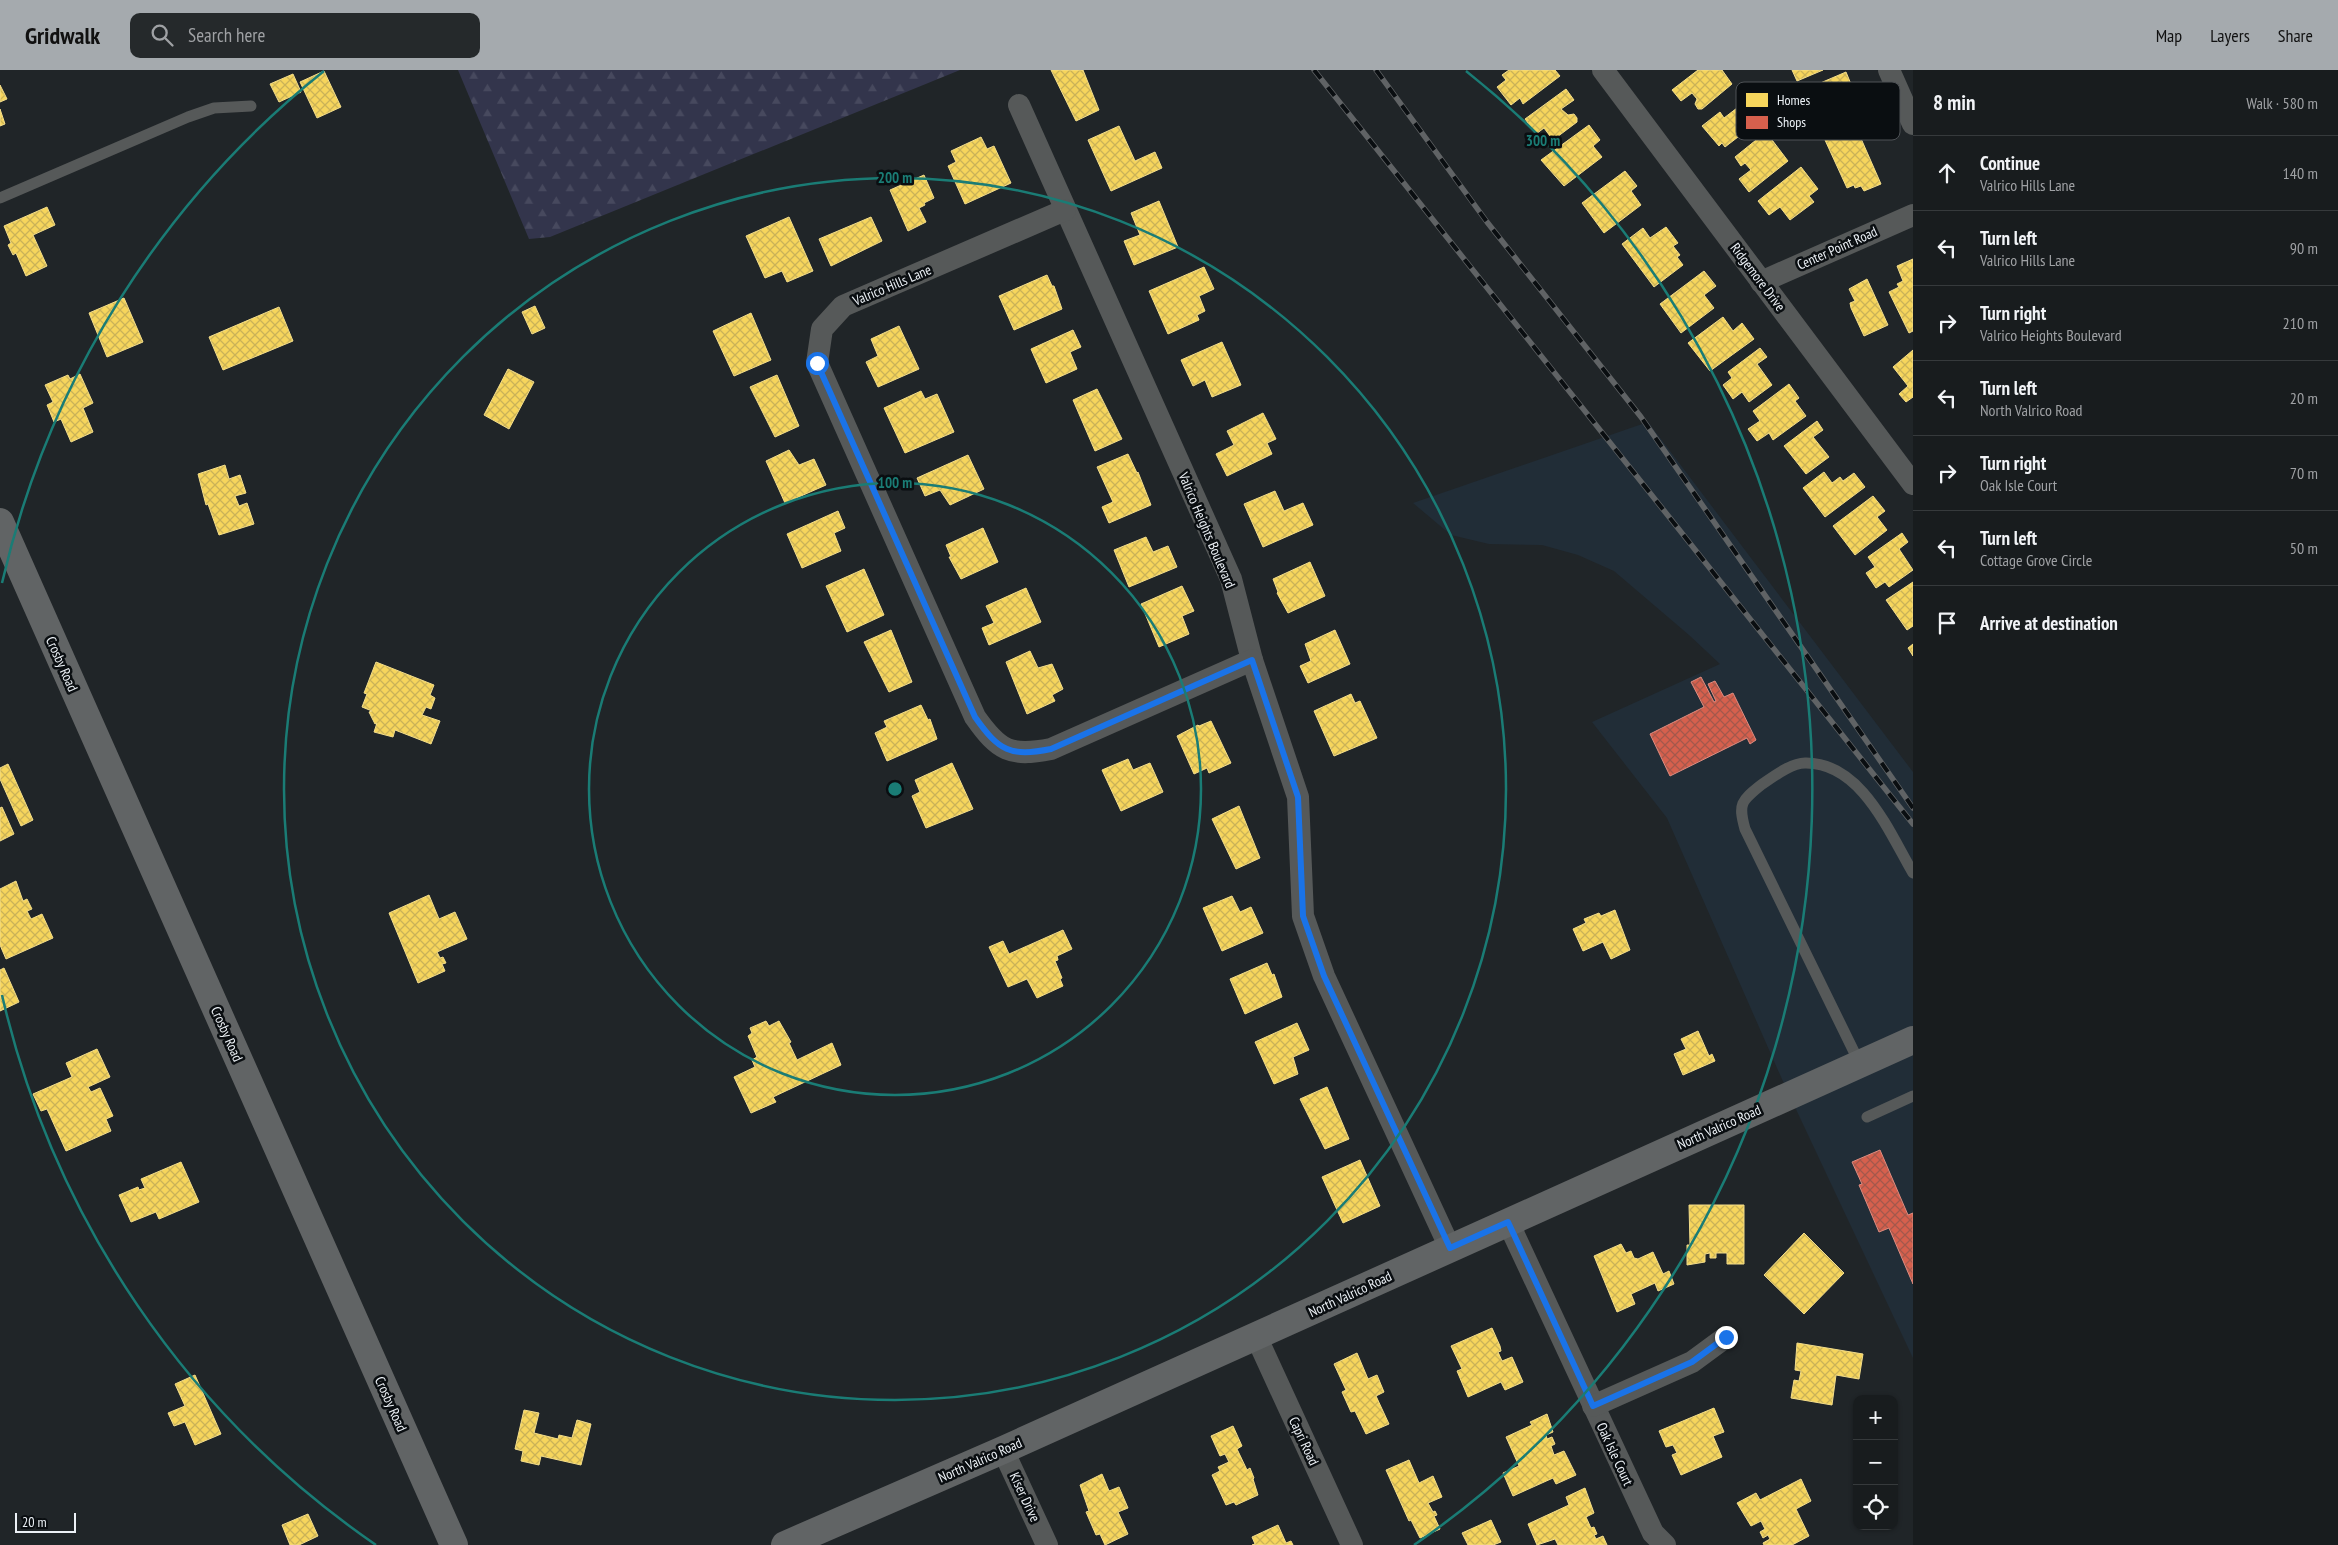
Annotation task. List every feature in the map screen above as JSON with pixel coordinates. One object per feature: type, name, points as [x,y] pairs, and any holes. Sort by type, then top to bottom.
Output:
[{"type":"street","name":"Ridgemore Drive","points":[[1603,70],[1913,484]]},
{"type":"street","points":[[1889,70],[1894,82]]},
{"type":"street","points":[[1900,95],[1913,124]]},
{"type":"street","name":"Valrico Heights Boulevard","points":[[1019,105],[1231,580],[1252,660],[1298,797],[1303,916],[1324,976],[1450,1248]]},
{"type":"street","name":"Valrico Hills Lane","points":[[1065,210],[843,306],[822,329],[817,363],[975,717],[990,739],[1012,752],[1030,753],[1051,749],[1252,660]]},
{"type":"street","name":"Center Point Road","points":[[1762,282],[1913,215]]},
{"type":"street","name":"Crosby Road","points":[[0,522],[454,1545]]},
{"type":"street","name":"North Valrico Road","points":[[785,1545],[1003,1450],[1913,1040]]},
{"type":"street","name":"Oak Isle Court","points":[[1508,1222],[1653,1533],[1665,1545]]},
{"type":"street","name":"Capri Road","points":[[1256,1336],[1352,1545]]},
{"type":"street","points":[[1593,1406],[1692,1362],[1726,1337]]},
{"type":"street","name":"Kiser Drive","points":[[1003,1450],[1047,1545]]},
{"type":"lane","points":[[0,198],[188,117],[214,108],[251,106]]},
{"type":"lane","points":[[1860,1064],[1745,829],[1740,810],[1745,797],[1777,774],[1804,762],[1830,767],[1855,784],[1878,814],[1913,873]]},
{"type":"lane","points":[[1867,1117],[1913,1096]]},
{"type":"shaded area","points":[[1648,422],[1913,772],[1913,1029],[1785,1086],[1667,818],[1592,722],[1720,664],[1614,571],[1578,555],[1542,545],[1489,544],[1451,535],[1413,503]]},
{"type":"shaded area","points":[[1913,1052],[1913,1358],[1794,1105]]},
{"type":"green space","points":[[458,70],[960,70],[550,237],[529,239]]},
{"type":"building: Homes","points":[[1051,70],[1083,70],[1099,110],[1076,121]]},
{"type":"building: Homes","points":[[1509,70],[1555,70],[1560,76],[1523,104],[1520,98],[1511,105],[1497,87],[1506,80],[1502,75]]},
{"type":"building: Homes","points":[[1698,70],[1722,70],[1732,84],[1702,109],[1698,109],[1695,104],[1697,99],[1692,93],[1681,101],[1672,90]]},
{"type":"building: Homes","points":[[1792,70],[1823,70],[1797,81]]},
{"type":"building: Homes","points":[[324,71],[341,107],[317,118],[300,82]]},
{"type":"building: Homes","points":[[1846,72],[1850,82],[1823,82]]},
{"type":"building: Homes","points":[[293,74],[301,92],[279,102],[270,84]]},
{"type":"building: Homes","points":[[0,85],[7,99],[0,102]]},
{"type":"building: Homes","points":[[1566,89],[1574,100],[1561,109],[1568,115],[1574,114],[1577,122],[1553,140],[1544,128],[1536,134],[1525,119]]},
{"type":"building: Homes","points":[[0,109],[5,124],[0,126]]},
{"type":"building: Homes","points":[[1736,109],[1736,139],[1725,147],[1722,143],[1719,146],[1702,126],[1720,112],[1724,118]]},
{"type":"building: Homes","points":[[1589,125],[1600,140],[1593,146],[1602,157],[1564,186],[1541,160]]},
{"type":"building: Homes","points":[[1119,126],[1135,161],[1155,152],[1162,168],[1111,191],[1088,140]]},
{"type":"building: Homes","points":[[981,137],[987,149],[994,146],[1011,183],[965,204],[948,166],[956,162],[951,151]]},
{"type":"building: Homes","points":[[1756,140],[1772,140],[1788,161],[1749,192],[1739,179],[1751,170],[1745,163],[1741,166],[1735,157]]},
{"type":"building: Homes","points":[[1825,140],[1862,140],[1881,184],[1864,191],[1861,186],[1855,188],[1854,185],[1847,188]]},
{"type":"building: Homes","points":[[1801,167],[1818,189],[1809,196],[1814,202],[1790,220],[1780,207],[1769,215],[1758,201]]},
{"type":"building: Homes","points":[[1625,171],[1637,186],[1631,191],[1641,205],[1604,233],[1582,203]]},
{"type":"building: Homes","points":[[924,175],[934,198],[919,208],[926,222],[908,231],[890,190]]},
{"type":"building: Homes","points":[[1159,201],[1178,247],[1134,265],[1124,241],[1140,235],[1131,213]]},
{"type":"building: Homes","points":[[47,207],[55,225],[33,235],[47,266],[26,276],[16,253],[13,255],[8,245],[11,243],[4,226]]},
{"type":"building: Homes","points":[[789,217],[813,271],[787,282],[782,271],[765,278],[746,236]]},
{"type":"building: Homes","points":[[871,217],[882,241],[831,266],[819,239]]},
{"type":"building: Homes","points":[[1666,227],[1678,243],[1673,246],[1680,255],[1677,257],[1683,265],[1654,287],[1622,244],[1643,228],[1650,238]]},
{"type":"building: Homes","points":[[1913,259],[1913,331],[1909,333],[1889,292],[1899,287],[1897,284],[1903,281],[1897,266]]},
{"type":"building: Homes","points":[[1204,267],[1214,289],[1199,296],[1205,311],[1197,315],[1199,320],[1168,334],[1149,291]]},
{"type":"building: Homes","points":[[1704,271],[1716,286],[1704,295],[1714,308],[1681,333],[1660,304]]},
{"type":"building: Homes","points":[[1047,275],[1052,286],[1054,286],[1062,309],[1014,330],[999,296]]},
{"type":"building: Homes","points":[[1867,279],[1888,325],[1864,336],[1851,308],[1850,303],[1855,301],[1849,289]]},
{"type":"building: Homes","points":[[124,298],[143,342],[107,357],[89,313]]},
{"type":"building: Homes","points":[[535,306],[545,328],[532,334],[522,312]]},
{"type":"building: Homes","points":[[279,307],[293,341],[223,370],[209,337]]},
{"type":"building: Homes","points":[[751,313],[771,360],[734,376],[713,331]]},
{"type":"building: Homes","points":[[1723,317],[1733,331],[1742,323],[1754,339],[1710,371],[1688,343]]},
{"type":"building: Homes","points":[[899,326],[919,369],[878,387],[866,362],[878,356],[871,339]]},
{"type":"building: Homes","points":[[1073,330],[1081,347],[1070,352],[1077,369],[1046,383],[1031,349]]},
{"type":"building: Homes","points":[[1222,342],[1241,385],[1212,397],[1205,380],[1193,386],[1181,360]]},
{"type":"building: Homes","points":[[1760,348],[1767,357],[1757,364],[1772,385],[1749,402],[1742,392],[1733,399],[1723,385],[1732,378],[1728,372]]},
{"type":"building: Homes","points":[[1913,350],[1913,397],[1906,402],[1899,394],[1908,386],[1893,367]]},
{"type":"building: Homes","points":[[508,369],[534,382],[509,429],[484,415]]},
{"type":"building: Homes","points":[[80,374],[93,403],[83,408],[93,432],[71,442],[61,419],[54,422],[47,405],[53,402],[45,385],[68,375],[70,379]]},
{"type":"building: Homes","points":[[777,375],[799,426],[775,437],[750,387]]},
{"type":"building: Homes","points":[[1789,384],[1799,398],[1795,401],[1806,416],[1773,440],[1769,433],[1757,441],[1748,429],[1760,421],[1753,411]]},
{"type":"building: Homes","points":[[1097,389],[1122,439],[1095,451],[1073,400]]},
{"type":"building: Homes","points":[[921,391],[925,399],[937,394],[954,432],[905,453],[884,408]]},
{"type":"building: Homes","points":[[1263,413],[1276,439],[1267,443],[1272,454],[1227,476],[1216,454],[1234,445],[1227,431]]},
{"type":"building: Homes","points":[[1817,421],[1823,430],[1813,437],[1829,457],[1806,474],[1784,446]]},
{"type":"building: Homes","points":[[789,450],[799,465],[814,459],[826,485],[785,503],[766,461]]},
{"type":"building: Homes","points":[[1128,454],[1138,472],[1151,505],[1109,523],[1102,507],[1113,502],[1097,467]]},
{"type":"building: Homes","points":[[968,455],[984,489],[950,505],[940,490],[925,496],[917,478]]},
{"type":"building: Homes","points":[[225,465],[229,479],[240,475],[246,493],[235,496],[239,506],[247,503],[254,524],[219,535],[208,504],[206,505],[198,474]]},
{"type":"building: Homes","points":[[1824,472],[1832,483],[1840,477],[1843,481],[1854,473],[1865,487],[1825,517],[1803,488]]},
{"type":"building: Homes","points":[[1275,491],[1284,511],[1303,503],[1313,525],[1263,547],[1244,504]]},
{"type":"building: Homes","points":[[1873,496],[1885,511],[1877,517],[1887,530],[1855,555],[1833,526]]},
{"type":"building: Homes","points":[[838,511],[845,528],[834,533],[841,551],[802,568],[787,534]]},
{"type":"building: Homes","points":[[983,528],[998,562],[961,579],[949,557],[951,557],[946,545]]},
{"type":"building: Homes","points":[[1902,533],[1908,542],[1899,549],[1913,570],[1889,587],[1885,582],[1876,588],[1866,573],[1875,567],[1868,557]]},
{"type":"building: Homes","points":[[1146,537],[1153,552],[1168,546],[1177,567],[1129,587],[1114,550]]},
{"type":"building: Homes","points":[[1310,562],[1325,596],[1288,613],[1277,593],[1273,579]]},
{"type":"building: Homes","points":[[864,569],[884,615],[847,632],[826,586]]},
{"type":"building: Homes","points":[[1913,582],[1913,626],[1907,630],[1886,600]]},
{"type":"building: Homes","points":[[1182,586],[1194,611],[1182,616],[1189,634],[1159,647],[1141,604]]},
{"type":"building: Homes","points":[[1026,588],[1041,622],[989,645],[982,628],[994,623],[986,606]]},
{"type":"building: Homes","points":[[891,630],[912,682],[889,692],[864,642]]},
{"type":"building: Homes","points":[[1335,630],[1350,664],[1308,683],[1300,666],[1311,661],[1305,644]]},
{"type":"building: Homes","points":[[1913,644],[1913,656],[1908,648]]},
{"type":"building: Homes","points":[[1030,651],[1038,668],[1052,664],[1063,689],[1052,695],[1055,701],[1027,714],[1006,662]]},
{"type":"building: Homes","points":[[376,662],[434,685],[430,695],[435,698],[431,709],[426,707],[422,715],[440,721],[431,744],[395,730],[393,737],[374,732],[377,723],[375,724],[369,712],[372,711],[362,707],[367,694],[364,693]]},
{"type":"building: Homes","points":[[1351,694],[1355,703],[1360,701],[1377,738],[1334,756],[1314,711]]},
{"type":"building: Homes","points":[[921,705],[928,720],[930,719],[937,739],[887,761],[875,733],[887,727],[884,721]]},
{"type":"building: Homes","points":[[1211,721],[1231,763],[1209,773],[1207,768],[1194,774],[1177,736],[1198,725]]},
{"type":"building: Homes","points":[[1128,759],[1133,770],[1150,763],[1163,792],[1121,811],[1102,770]]},
{"type":"building: Homes","points":[[952,763],[973,809],[926,828],[912,796],[920,792],[915,780]]},
{"type":"building: Homes","points":[[8,764],[33,820],[21,826],[0,779],[0,768]]},
{"type":"building: Homes","points":[[1239,806],[1260,858],[1236,869],[1212,819]]},
{"type":"building: Homes","points":[[2,807],[14,834],[0,841],[0,808]]},
{"type":"building: Homes","points":[[16,881],[23,901],[27,899],[32,909],[27,911],[31,919],[42,914],[53,938],[6,959],[0,945],[0,889]]},
{"type":"building: Homes","points":[[429,895],[439,919],[455,912],[467,939],[437,952],[446,963],[442,964],[445,971],[418,983],[389,913]]},
{"type":"building: Homes","points":[[1232,896],[1240,912],[1251,907],[1263,933],[1222,951],[1203,908]]},
{"type":"building: Homes","points":[[1615,910],[1630,950],[1611,959],[1603,942],[1583,951],[1573,929],[1586,923],[1584,919],[1599,913],[1601,916]]},
{"type":"building: Homes","points":[[1063,930],[1072,949],[1057,956],[1058,960],[1055,961],[1063,986],[1037,998],[1027,979],[1008,987],[989,947],[1003,941],[1009,954]]},
{"type":"building: Homes","points":[[1267,963],[1272,975],[1274,974],[1282,997],[1245,1014],[1230,979]]},
{"type":"building: Homes","points":[[4,968],[19,1002],[0,1011],[0,970]]},
{"type":"building: Homes","points":[[766,1021],[769,1026],[779,1021],[791,1042],[789,1043],[797,1060],[832,1043],[841,1065],[773,1097],[776,1102],[751,1113],[734,1077],[755,1067],[752,1060],[757,1057],[748,1036],[752,1033],[750,1028]]},
{"type":"building: Homes","points":[[1297,1023],[1309,1050],[1293,1057],[1298,1074],[1274,1084],[1255,1042]]},
{"type":"building: Homes","points":[[1698,1031],[1709,1056],[1712,1054],[1715,1061],[1683,1075],[1674,1054],[1686,1049],[1681,1039]]},
{"type":"building: Homes","points":[[97,1049],[110,1077],[88,1087],[91,1092],[100,1088],[113,1116],[106,1119],[111,1131],[66,1151],[47,1109],[41,1111],[33,1094],[72,1077],[66,1063]]},
{"type":"building: Homes","points":[[1327,1087],[1349,1139],[1325,1149],[1300,1099]]},
{"type":"building: Homes","points":[[1360,1160],[1380,1206],[1343,1223],[1322,1177]]},
{"type":"building: Homes","points":[[181,1162],[199,1202],[159,1219],[156,1212],[131,1222],[119,1195],[138,1187],[139,1190],[145,1188],[141,1179]]},
{"type":"building: Homes","points":[[1689,1205],[1744,1205],[1744,1264],[1727,1264],[1727,1253],[1716,1253],[1716,1258],[1710,1258],[1710,1253],[1705,1254],[1705,1262],[1687,1265],[1687,1245],[1690,1245]]},
{"type":"building: Homes","points":[[1804,1233],[1844,1273],[1804,1314],[1764,1275]]},
{"type":"building: Homes","points":[[1621,1244],[1626,1253],[1631,1251],[1634,1258],[1638,1259],[1653,1252],[1663,1274],[1669,1271],[1674,1284],[1658,1291],[1655,1283],[1631,1294],[1635,1304],[1617,1312],[1594,1256]]},
{"type":"building: Homes","points":[[1492,1328],[1500,1346],[1501,1351],[1498,1352],[1502,1361],[1512,1357],[1523,1382],[1505,1390],[1501,1382],[1468,1397],[1457,1371],[1462,1369],[1451,1346]]},
{"type":"building: Homes","points":[[1797,1343],[1863,1354],[1859,1379],[1836,1375],[1832,1405],[1791,1398],[1794,1380],[1799,1381],[1801,1371],[1795,1370]]},
{"type":"building: Homes","points":[[1357,1353],[1368,1379],[1377,1375],[1384,1392],[1376,1396],[1389,1424],[1366,1434],[1355,1411],[1351,1412],[1342,1392],[1346,1390],[1334,1364]]},
{"type":"building: Homes","points":[[195,1375],[221,1434],[195,1445],[185,1422],[174,1426],[168,1413],[185,1406],[175,1384]]},
{"type":"building: Homes","points":[[1714,1408],[1724,1432],[1713,1436],[1722,1457],[1681,1475],[1672,1455],[1677,1453],[1673,1445],[1666,1447],[1659,1431]]},
{"type":"building: Homes","points":[[524,1410],[539,1413],[534,1433],[558,1439],[559,1435],[572,1438],[577,1420],[591,1424],[581,1465],[541,1456],[539,1465],[521,1461],[523,1451],[515,1449]]},
{"type":"building: Homes","points":[[1547,1414],[1553,1432],[1546,1435],[1547,1439],[1552,1437],[1555,1444],[1551,1446],[1554,1455],[1564,1451],[1576,1475],[1556,1484],[1553,1478],[1513,1496],[1503,1473],[1519,1466],[1506,1437],[1532,1425],[1530,1422]]},
{"type":"building: Homes","points":[[1233,1426],[1242,1446],[1237,1449],[1247,1470],[1250,1468],[1258,1495],[1236,1505],[1234,1502],[1226,1505],[1212,1475],[1220,1471],[1218,1467],[1229,1462],[1225,1454],[1220,1456],[1211,1436]]},
{"type":"building: Homes","points":[[1409,1460],[1419,1483],[1433,1476],[1442,1497],[1428,1503],[1437,1515],[1434,1516],[1440,1529],[1420,1538],[1411,1520],[1409,1521],[1386,1470]]},
{"type":"building: Homes","points":[[1102,1474],[1109,1491],[1119,1487],[1128,1508],[1118,1512],[1128,1534],[1105,1545],[1100,1534],[1096,1535],[1086,1512],[1089,1511],[1080,1485]]},
{"type":"building: Homes","points":[[1801,1479],[1811,1501],[1796,1509],[1809,1536],[1792,1545],[1764,1545],[1763,1543],[1770,1539],[1768,1535],[1763,1538],[1760,1532],[1765,1529],[1761,1521],[1751,1526],[1737,1503],[1756,1493],[1760,1500]]},
{"type":"building: Homes","points":[[1585,1488],[1594,1513],[1586,1517],[1591,1528],[1594,1527],[1597,1534],[1594,1535],[1596,1539],[1603,1536],[1607,1545],[1558,1545],[1555,1539],[1537,1545],[1528,1524],[1569,1505],[1566,1497]]},
{"type":"building: Homes","points":[[308,1514],[318,1536],[299,1545],[290,1545],[282,1525]]},
{"type":"building: Homes","points":[[1491,1520],[1501,1542],[1493,1545],[1468,1545],[1462,1533]]},
{"type":"building: Homes","points":[[1278,1525],[1286,1543],[1291,1541],[1293,1545],[1252,1545],[1255,1544],[1252,1537]]},
{"type":"building: Shops","points":[[1701,677],[1714,702],[1716,701],[1708,684],[1715,681],[1724,697],[1733,693],[1756,740],[1750,744],[1747,738],[1670,776],[1650,734],[1704,707],[1691,682]]},
{"type":"building: Shops","points":[[1880,1150],[1908,1215],[1913,1213],[1913,1284],[1889,1228],[1879,1232],[1859,1185],[1862,1184],[1852,1162]]},
{"type":"railway","points":[[1314,70],[1913,824]]},
{"type":"railway","points":[[1376,70],[1487,222],[1641,417],[1913,808]]},
{"type":"route","points":[[817,363],[975,717],[990,739],[1012,752],[1030,753],[1051,749],[1252,660],[1298,797],[1303,916],[1324,976],[1450,1248],[1508,1222],[1593,1406],[1692,1362],[1726,1337]]}]
